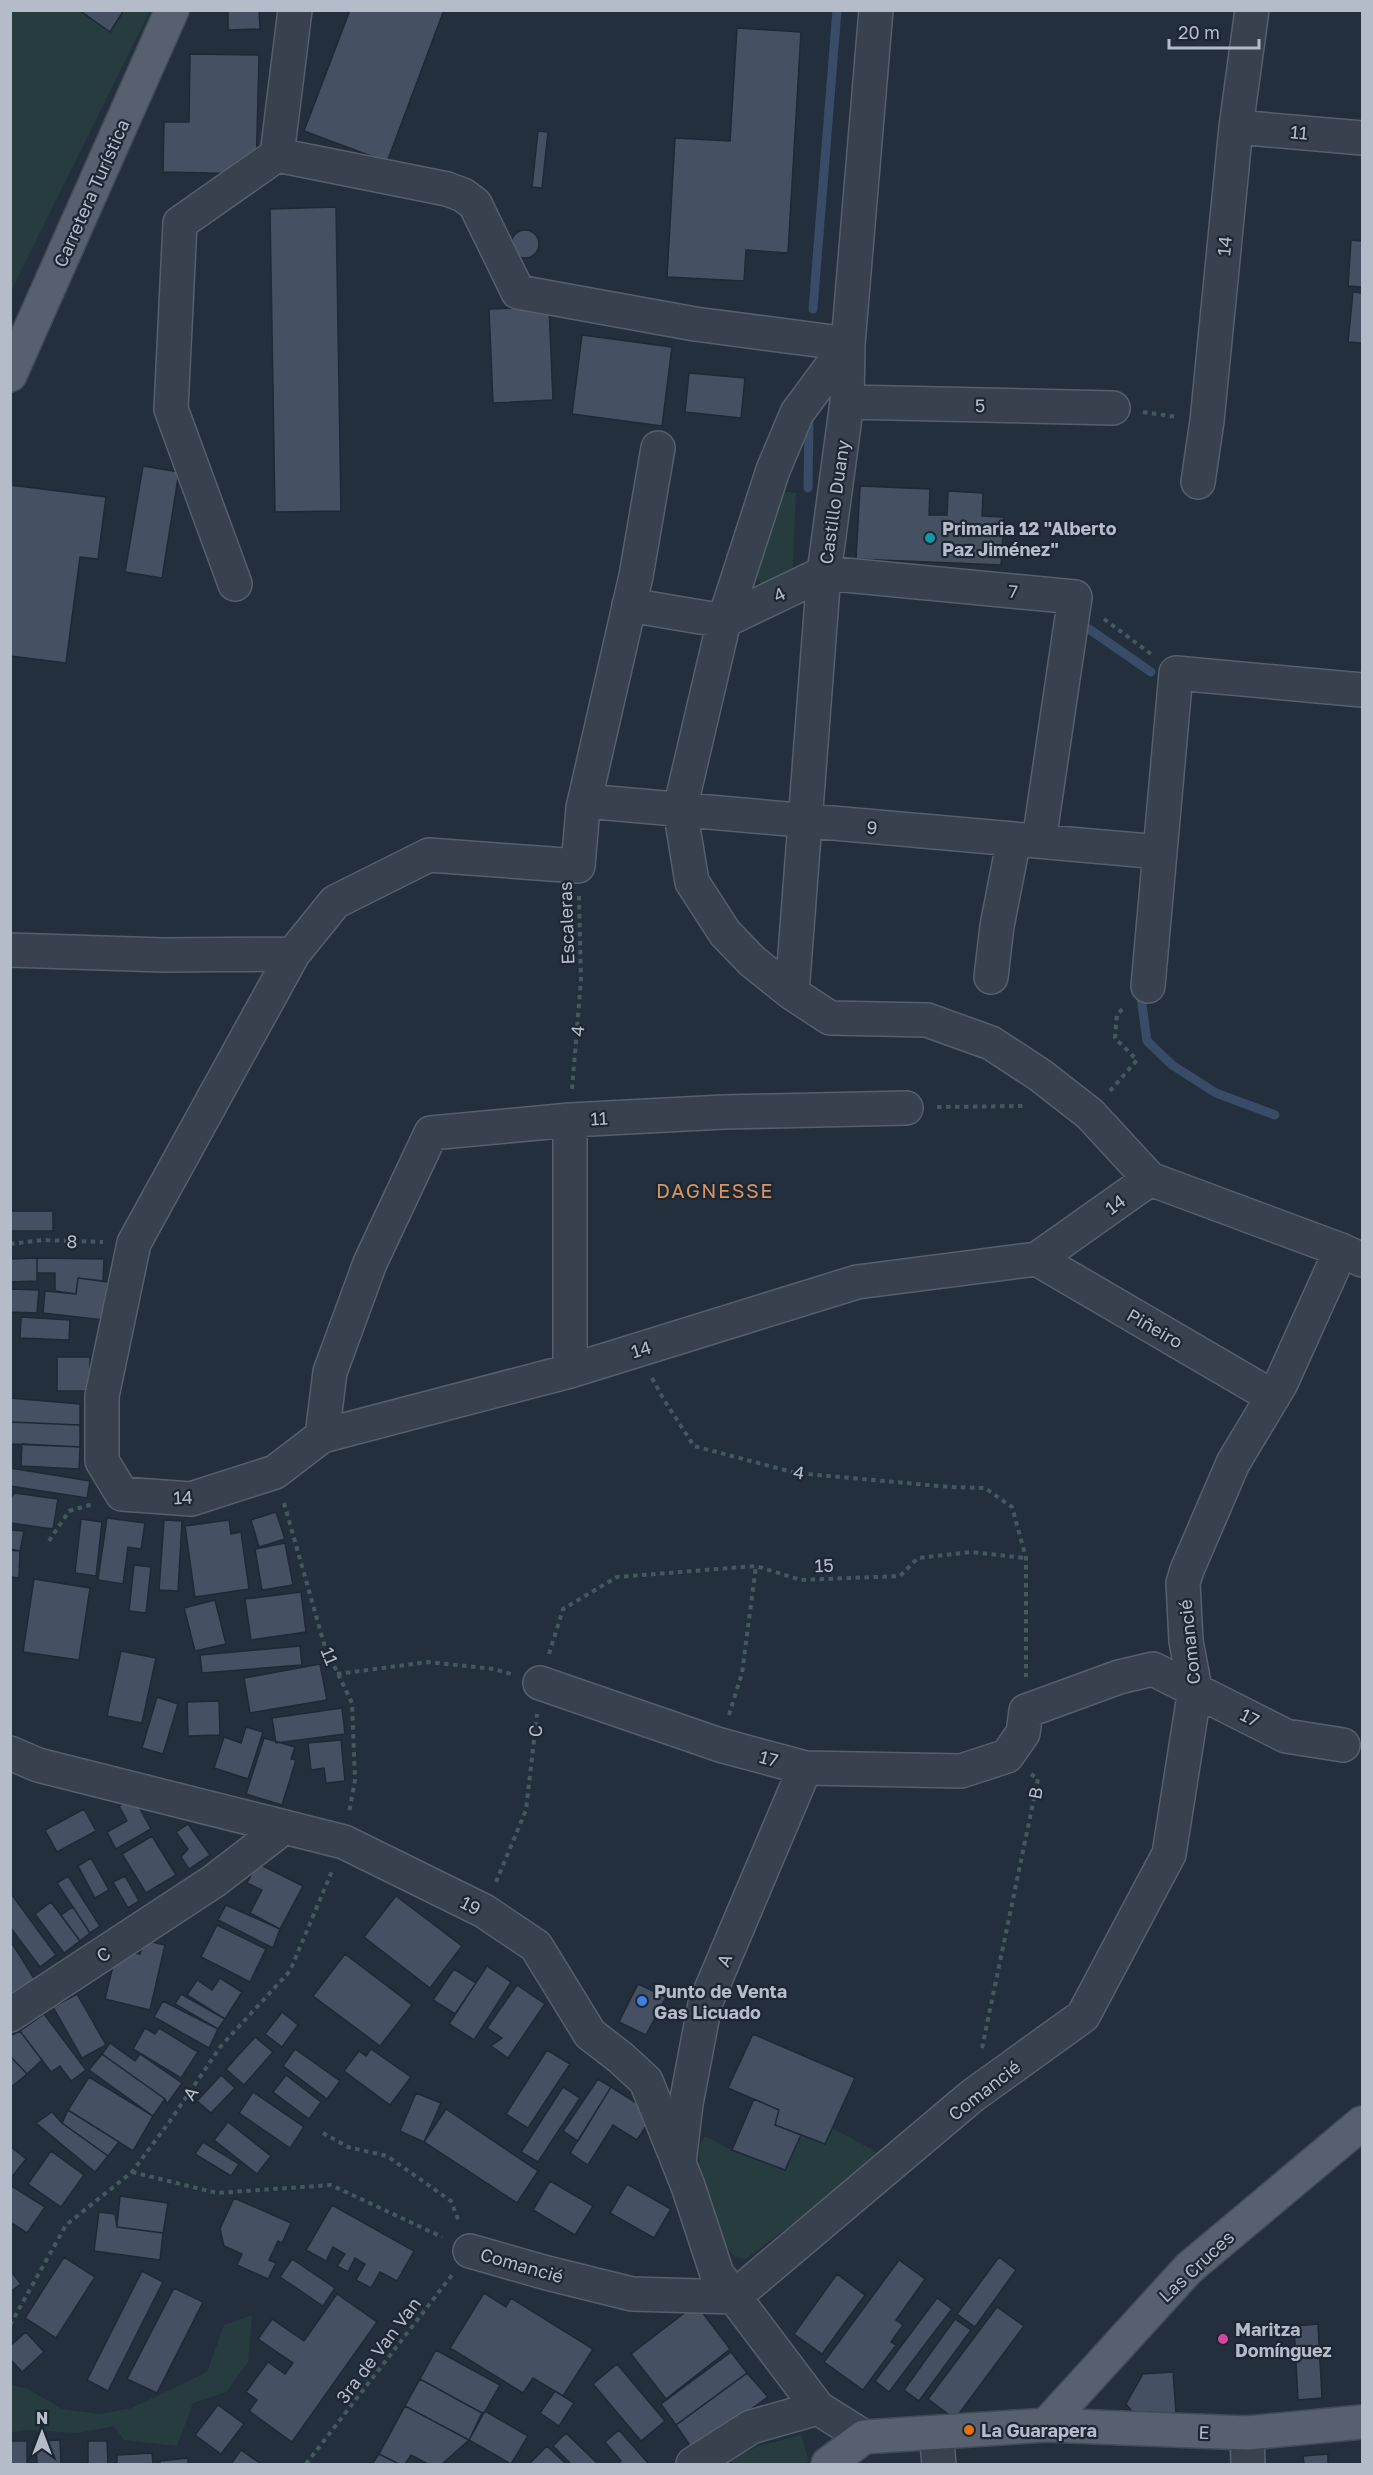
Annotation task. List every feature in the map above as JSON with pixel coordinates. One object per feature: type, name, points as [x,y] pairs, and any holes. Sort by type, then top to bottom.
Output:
[{"type":"main road","name":"Carretera Turística","points":[[10,375],[172,10]]},
{"type":"main road","name":"Las Cruces","points":[[1046,2425],[1189,2268],[1362,2123]]},
{"type":"main road","name":"E","points":[[864,2437],[937,2449],[1046,2425],[1247,2449],[1362,2421]]},
{"type":"main road","points":[[828,2464],[864,2437]]},
{"type":"street","points":[[277,155],[295,10]]},
{"type":"street","name":"Castillo Duany","points":[[792,993],[824,573],[848,402],[848,344],[876,10]]},
{"type":"street","name":"14","points":[[1198,482],[1207,421],[1236,127],[1252,10]]},
{"type":"street","name":"11","points":[[1236,127],[1362,138]]},
{"type":"street","points":[[235,584],[171,409],[180,223],[277,155],[447,189],[464,195],[475,204],[518,292],[695,324],[848,344],[796,413],[773,470],[724,621],[680,809],[692,882],[725,933],[752,962],[792,993],[831,1018],[927,1020],[991,1043],[1040,1075],[1090,1114],[1150,1179]]},
{"type":"street","name":"5","points":[[848,402],[1113,408]]},
{"type":"street","points":[[122,1494],[102,1461],[102,1396],[134,1244],[293,954],[335,902],[429,855],[578,866],[585,801],[628,605],[658,448]]},
{"type":"street","name":"4","points":[[724,621],[824,573]]},
{"type":"street","name":"7","points":[[824,573],[1075,597]]},
{"type":"street","points":[[991,977],[997,926],[1027,840],[1075,597]]},
{"type":"street","points":[[628,605],[724,621]]},
{"type":"street","points":[[1148,986],[1144,851],[1176,674],[1362,690]]},
{"type":"street","name":"9","points":[[585,801],[1144,851]]},
{"type":"street","points":[[10,950],[163,955],[293,954]]},
{"type":"street","name":"11","points":[[322,1436],[330,1372],[370,1263],[431,1133],[570,1120],[724,1112],[906,1108]]},
{"type":"street","points":[[570,1120],[570,1371]]},
{"type":"street","name":"14","points":[[122,1494],[191,1500],[275,1472],[322,1436],[570,1371],[857,1282],[1037,1259],[1150,1179]]},
{"type":"street","name":"Comancié","points":[[470,2251],[632,2294],[734,2297],[972,2096],[1083,2016],[1169,1854],[1195,1689],[1186,1641],[1183,1583],[1187,1570],[1233,1462],[1273,1397],[1352,1255],[1150,1179]]},
{"type":"street","name":"Piñeiro","points":[[1037,1259],[1273,1397]]},
{"type":"street","name":"17","points":[[1026,1711],[1119,1677],[1153,1669],[1286,1736],[1343,1744]]},
{"type":"street","name":"17","points":[[540,1683],[720,1745],[805,1768],[961,1771],[1007,1756]]},
{"type":"street","points":[[1007,1756],[1023,1733],[1026,1711]]},
{"type":"street","name":"19","points":[[10,1753],[38,1765],[344,1842],[484,1911],[536,1946],[590,2034],[646,2081],[679,2163],[717,2274],[734,2297]]},
{"type":"street","name":"A","points":[[679,2163],[686,2104],[705,2004],[805,1768]]},
{"type":"street","name":"C","points":[[10,2015],[214,1881],[283,1828]]},
{"type":"street","points":[[734,2297],[818,2408],[864,2437]]},
{"type":"street","points":[[693,2464],[751,2427],[818,2408]]},
{"type":"path","points":[[1113,408],[1207,421]]},
{"type":"path","points":[[1075,597],[1176,674]]},
{"type":"path","name":"Escaleras","points":[[578,866],[581,980]]},
{"type":"path","name":"4","points":[[570,1120],[581,980]]},
{"type":"path","points":[[1090,1114],[1137,1060],[1115,1038],[1117,1014]]},
{"type":"path","points":[[906,1108],[1029,1106]]},
{"type":"path","name":"8","points":[[10,1244],[43,1240],[134,1244]]},
{"type":"path","name":"4","points":[[638,1350],[664,1400],[694,1446],[796,1473],[985,1488],[1012,1507],[1026,1558]]},
{"type":"path","name":"11","points":[[275,1472],[325,1647],[352,1703],[355,1780],[344,1842]]},
{"type":"path","points":[[49,1541],[69,1512],[122,1494]]},
{"type":"path","name":"15","points":[[617,1577],[756,1566],[801,1580],[900,1576],[918,1558],[972,1552],[1026,1558]]},
{"type":"path","points":[[1026,1558],[1026,1711]]},
{"type":"path","points":[[720,1745],[742,1673],[756,1566]]},
{"type":"path","name":"C","points":[[484,1911],[526,1810],[540,1683],[562,1609],[617,1577]]},
{"type":"path","points":[[337,1674],[428,1662],[494,1669],[540,1683]]},
{"type":"path","name":"B","points":[[972,2096],[1038,1779],[1007,1756]]},
{"type":"path","name":"A","points":[[10,2325],[66,2225],[132,2172],[221,2046],[290,1971],[344,1842]]},
{"type":"path","points":[[323,2133],[348,2147],[387,2156],[451,2201],[470,2251]]},
{"type":"path","name":"Comancié","points":[[132,2172],[217,2193],[331,2185],[470,2251]]},
{"type":"path","name":"3ra de Van Van","points":[[306,2464],[470,2251]]},
{"type":"green space","points":[[11,11],[150,11],[11,291]]},
{"type":"green space","points":[[774,490],[796,493],[792,582],[763,586],[756,577]]},
{"type":"green space","points":[[832,2128],[882,2155],[746,2259],[735,2257],[725,2246],[698,2170],[700,2145],[705,2136],[732,2150],[785,2170],[801,2135],[825,2144]]},
{"type":"green space","points":[[252,2315],[248,2362],[226,2392],[193,2403],[177,2446],[124,2440],[114,2426],[78,2433],[29,2430],[11,2432],[11,2385],[28,2389],[62,2409],[99,2414],[132,2408],[207,2372],[224,2325]]},
{"type":"green space","points":[[801,2435],[809,2461],[805,2464],[734,2464],[731,2458],[759,2446]]},
{"type":"building","points":[[79,10],[124,10],[110,32]]},
{"type":"building","points":[[228,10],[259,10],[260,29],[228,30]]},
{"type":"building","points":[[350,10],[444,10],[387,162],[304,131]]},
{"type":"building","points":[[737,28],[801,32],[788,253],[746,250],[744,281],[667,277],[675,138],[730,141]]},
{"type":"building","points":[[190,54],[259,55],[256,174],[163,172],[164,122],[189,122]]},
{"type":"building","points":[[538,131],[548,132],[542,188],[532,187]]},
{"type":"building","points":[[336,207],[341,511],[275,512],[270,209]]},
{"type":"building","points":[[525,230],[535,234],[539,244],[535,254],[525,258],[515,254],[511,244],[515,234]]},
{"type":"building","points":[[1351,240],[1362,241],[1362,287],[1348,286]]},
{"type":"building","points":[[1353,292],[1362,293],[1362,343],[1348,342]]},
{"type":"building","points":[[549,307],[553,400],[493,403],[489,309]]},
{"type":"building","points":[[582,335],[672,347],[662,426],[572,414]]},
{"type":"building","points":[[689,373],[745,378],[741,418],[685,412]]},
{"type":"building","points":[[143,466],[179,472],[162,578],[125,572]]},
{"type":"building","points":[[10,485],[106,497],[98,559],[80,557],[66,663],[10,656]]},
{"type":"building","name":"Primaria 12 \"Alberto Paz Jiménez\"","points":[[860,486],[930,489],[929,515],[947,515],[948,491],[983,493],[982,516],[1004,517],[1001,565],[856,559]]},
{"type":"building","points":[[10,1211],[53,1211],[53,1231],[10,1231]]},
{"type":"building","points":[[37,1258],[37,1281],[10,1282],[10,1259]]},
{"type":"building","points":[[37,1258],[104,1259],[103,1281],[78,1278],[76,1294],[55,1291],[55,1273],[37,1273]]},
{"type":"building","points":[[78,1278],[108,1282],[104,1320],[43,1313],[45,1291],[76,1294]]},
{"type":"building","points":[[10,1289],[39,1290],[37,1313],[10,1312]]},
{"type":"building","points":[[21,1317],[70,1320],[69,1340],[20,1338]]},
{"type":"building","points":[[57,1357],[90,1357],[90,1391],[57,1391]]},
{"type":"building","points":[[10,1398],[80,1404],[80,1425],[10,1422]]},
{"type":"building","points":[[10,1422],[80,1425],[80,1447],[10,1444]]},
{"type":"building","points":[[22,1444],[80,1447],[79,1469],[21,1466]]},
{"type":"building","points":[[10,1468],[90,1481],[87,1498],[10,1486]]},
{"type":"building","points":[[14,1493],[58,1499],[53,1529],[10,1523],[10,1500]]},
{"type":"building","points":[[276,1512],[285,1539],[259,1547],[251,1520]]},
{"type":"building","points":[[107,1518],[145,1523],[141,1549],[128,1547],[123,1584],[98,1580]]},
{"type":"building","points":[[81,1519],[102,1522],[96,1576],[75,1573]]},
{"type":"building","points":[[164,1520],[182,1521],[178,1591],[159,1590]]},
{"type":"building","points":[[229,1520],[231,1534],[241,1532],[249,1589],[195,1597],[185,1526]]},
{"type":"building","points":[[10,1530],[24,1531],[20,1551],[10,1549]]},
{"type":"building","points":[[285,1543],[293,1585],[262,1590],[255,1549]]},
{"type":"building","points":[[10,1550],[20,1551],[19,1578],[10,1577]]},
{"type":"building","points":[[134,1565],[151,1567],[146,1613],[129,1611]]},
{"type":"building","points":[[34,1579],[90,1588],[79,1660],[23,1652]]},
{"type":"building","points":[[301,1592],[306,1632],[251,1640],[245,1599]]},
{"type":"building","points":[[215,1600],[226,1644],[195,1651],[184,1608]]},
{"type":"building","points":[[300,1646],[302,1665],[202,1673],[200,1655]]},
{"type":"building","points":[[121,1651],[156,1658],[142,1723],[107,1716]]},
{"type":"building","points":[[320,1664],[327,1700],[250,1713],[244,1678]]},
{"type":"building","points":[[157,1697],[178,1704],[163,1754],[142,1748]]},
{"type":"building","points":[[219,1701],[220,1735],[188,1736],[187,1702]]},
{"type":"building","points":[[342,1708],[345,1734],[276,1743],[272,1718]]},
{"type":"building","points":[[246,1727],[263,1732],[248,1779],[214,1768],[224,1737],[241,1743]]},
{"type":"building","points":[[264,1738],[295,1747],[291,1759],[296,1760],[282,1805],[246,1794]]},
{"type":"building","points":[[341,1740],[345,1781],[326,1783],[324,1768],[311,1770],[308,1743]]},
{"type":"building","points":[[134,1798],[151,1829],[116,1849],[107,1832],[127,1821],[119,1806]]},
{"type":"building","points":[[84,1809],[96,1831],[57,1852],[45,1830]]},
{"type":"building","points":[[188,1824],[210,1855],[189,1869],[181,1857],[188,1849],[176,1832]]},
{"type":"building","points":[[152,1836],[176,1875],[146,1893],[122,1854]]},
{"type":"building","points":[[91,1858],[109,1890],[95,1898],[78,1866]]},
{"type":"building","points":[[257,1863],[303,1886],[280,1929],[250,1913],[262,1890],[247,1883]]},
{"type":"building","points":[[68,1876],[100,1926],[90,1933],[57,1883]]},
{"type":"building","points":[[125,1876],[139,1901],[128,1908],[113,1882]]},
{"type":"building","points":[[12,1895],[56,1955],[40,1967],[10,1927],[10,1897]]},
{"type":"building","points":[[396,1896],[462,1946],[430,1988],[364,1937]]},
{"type":"building","points":[[51,1902],[80,1941],[64,1953],[35,1914]]},
{"type":"building","points":[[226,1905],[280,1929],[273,1948],[218,1920]]},
{"type":"building","points":[[73,1907],[90,1933],[80,1941],[61,1915]]},
{"type":"building","points":[[217,1925],[266,1949],[250,1982],[201,1957]]},
{"type":"building","points":[[10,1940],[35,1980],[10,1994]]},
{"type":"building","points":[[144,1940],[165,1945],[150,2010],[105,1999],[117,1949],[140,1954]]},
{"type":"building","points":[[345,1954],[412,2005],[380,2046],[313,1996]]},
{"type":"building","points":[[487,1966],[511,1982],[474,2040],[449,2024]]},
{"type":"building","points":[[454,1969],[476,1983],[455,2014],[433,2000]]},
{"type":"building","points":[[220,1978],[242,1992],[225,2019],[187,1995],[197,1980],[212,1990]]},
{"type":"building","points":[[638,1984],[666,1997],[646,2035],[619,2022]]},
{"type":"building","points":[[517,1985],[545,2004],[508,2058],[491,2046],[502,2038],[487,2028]]},
{"type":"building","points":[[77,1994],[106,2045],[82,2058],[53,2007]]},
{"type":"building","points":[[181,1994],[225,2019],[218,2029],[175,2004]]},
{"type":"building","points":[[163,2001],[218,2029],[209,2048],[154,2017]]},
{"type":"building","points":[[282,2012],[298,2025],[282,2047],[265,2034]]},
{"type":"building","points":[[44,2014],[86,2070],[71,2081],[60,2066],[51,2072],[20,2031]]},
{"type":"building","points":[[145,2028],[155,2034],[159,2028],[198,2052],[181,2078],[133,2049]]},
{"type":"building","points":[[20,2031],[42,2060],[27,2074],[10,2056],[10,2036]]},
{"type":"building","points":[[753,2034],[855,2078],[825,2144],[775,2125],[779,2110],[728,2088]]},
{"type":"building","points":[[255,2037],[273,2052],[244,2085],[226,2069]]},
{"type":"building","points":[[110,2043],[135,2061],[140,2054],[182,2083],[167,2104],[165,2099],[102,2054]]},
{"type":"building","points":[[295,2049],[340,2081],[327,2099],[283,2066]]},
{"type":"building","points":[[371,2049],[411,2077],[390,2105],[344,2071],[359,2051],[366,2056]]},
{"type":"building","points":[[547,2050],[570,2064],[528,2128],[506,2114]]},
{"type":"building","points":[[102,2054],[165,2099],[153,2116],[89,2070]]},
{"type":"building","points":[[10,2056],[27,2074],[10,2088]]},
{"type":"building","points":[[221,2075],[235,2088],[211,2113],[197,2101]]},
{"type":"building","points":[[286,2075],[321,2102],[309,2119],[273,2092]]},
{"type":"building","points":[[89,2077],[153,2116],[133,2151],[68,2110]]},
{"type":"building","points":[[598,2079],[611,2087],[578,2141],[563,2131]]},
{"type":"building","points":[[563,2087],[580,2098],[538,2162],[521,2152]]},
{"type":"building","points":[[611,2087],[654,2114],[637,2140],[613,2125],[588,2165],[570,2153]]},
{"type":"building","points":[[253,2092],[304,2127],[290,2148],[239,2113]]},
{"type":"building","points":[[416,2093],[441,2103],[424,2142],[400,2131]]},
{"type":"building","points":[[754,2099],[779,2110],[775,2125],[801,2135],[785,2170],[732,2150]]},
{"type":"building","points":[[446,2109],[538,2171],[517,2203],[424,2142]]},
{"type":"building","points":[[68,2110],[119,2142],[108,2156],[62,2123]]},
{"type":"building","points":[[52,2112],[62,2123],[108,2156],[95,2172],[36,2123]]},
{"type":"building","points":[[228,2122],[271,2156],[257,2174],[214,2140]]},
{"type":"building","points":[[203,2142],[239,2164],[231,2176],[195,2154]]},
{"type":"building","points":[[10,2146],[26,2159],[11,2178],[10,2178]]},
{"type":"building","points":[[51,2151],[84,2175],[61,2207],[28,2184]]},
{"type":"building","points":[[550,2181],[593,2206],[575,2235],[533,2210]]},
{"type":"building","points":[[627,2184],[671,2209],[654,2238],[610,2213]]},
{"type":"building","points":[[10,2185],[45,2207],[27,2233],[10,2222]]},
{"type":"building","points":[[120,2196],[168,2203],[163,2233],[117,2227]]},
{"type":"building","points":[[234,2198],[291,2223],[282,2243],[278,2241],[269,2260],[276,2263],[268,2279],[237,2265],[242,2254],[224,2246],[220,2229]]},
{"type":"building","points":[[332,2205],[414,2251],[397,2281],[380,2272],[371,2288],[356,2280],[365,2264],[355,2258],[348,2272],[337,2266],[345,2254],[333,2247],[326,2261],[306,2250]]},
{"type":"building","points":[[99,2212],[115,2214],[117,2227],[163,2233],[160,2260],[94,2251]]},
{"type":"building","points":[[64,2257],[95,2277],[56,2338],[25,2318]]},
{"type":"building","points":[[999,2257],[1016,2270],[975,2327],[957,2314]]},
{"type":"building","points":[[292,2259],[335,2288],[323,2306],[280,2277]]},
{"type":"building","points":[[899,2260],[925,2279],[896,2320],[903,2325],[891,2342],[896,2345],[863,2390],[824,2362]]},
{"type":"building","points":[[10,2270],[21,2284],[10,2292]]},
{"type":"building","points":[[142,2271],[163,2282],[108,2391],[87,2380]]},
{"type":"building","points":[[837,2274],[865,2295],[822,2354],[794,2334]]},
{"type":"building","points":[[174,2288],[203,2302],[157,2393],[127,2379]]},
{"type":"building","points":[[484,2293],[506,2307],[511,2298],[593,2349],[563,2396],[533,2378],[523,2393],[450,2348]]},
{"type":"building","points":[[337,2294],[377,2322],[292,2442],[249,2411],[257,2400],[246,2392],[268,2362],[285,2374],[293,2363],[258,2339],[272,2319],[304,2341]]},
{"type":"building","points":[[937,2298],[952,2309],[889,2392],[875,2381]]},
{"type":"building","points":[[696,2304],[730,2349],[666,2399],[631,2354]]},
{"type":"building","points":[[997,2307],[1024,2326],[955,2419],[928,2399]]},
{"type":"building","points":[[955,2319],[971,2330],[919,2401],[904,2390]]},
{"type":"building","points":[[1318,2324],[1322,2398],[1298,2400],[1294,2326]]},
{"type":"building","points":[[26,2332],[44,2352],[22,2372],[10,2359],[10,2346]]},
{"type":"building","points":[[436,2350],[500,2385],[485,2411],[482,2413],[420,2379]]},
{"type":"building","points":[[731,2352],[747,2373],[676,2425],[661,2404]]},
{"type":"building","points":[[617,2364],[665,2421],[641,2441],[593,2384]]},
{"type":"building","points":[[1173,2372],[1176,2413],[1134,2414],[1126,2404],[1143,2374]]},
{"type":"building","points":[[747,2373],[768,2397],[693,2450],[676,2425]]},
{"type":"building","points":[[420,2379],[482,2413],[469,2440],[405,2406]]},
{"type":"building","points":[[555,2391],[574,2403],[559,2426],[540,2413]]},
{"type":"building","points":[[218,2405],[244,2424],[221,2454],[195,2435]]},
{"type":"building","points":[[405,2406],[469,2440],[442,2464],[428,2464],[411,2455],[405,2464],[399,2464],[379,2454]]},
{"type":"building","points":[[485,2411],[528,2436],[511,2464],[469,2440]]},
{"type":"building","points":[[619,2430],[649,2464],[617,2464],[621,2461],[605,2442]]},
{"type":"building","points":[[566,2433],[598,2464],[571,2464],[553,2446]]},
{"type":"building","points":[[60,2440],[61,2464],[37,2464],[36,2441]]},
{"type":"building","points":[[10,2441],[27,2441],[27,2464],[10,2464]]},
{"type":"building","points":[[88,2441],[107,2441],[108,2464],[66,2464],[88,2463]]},
{"type":"building","points":[[547,2446],[566,2464],[529,2464]]},
{"type":"building","points":[[241,2450],[261,2464],[231,2464]]},
{"type":"building","points":[[152,2453],[153,2464],[117,2464],[117,2455]]},
{"type":"building","points":[[379,2454],[399,2464],[372,2464]]},
{"type":"building","points":[[1328,2454],[1328,2464],[1304,2464],[1303,2456]]},
{"type":"building","points":[[188,2458],[188,2464],[160,2464],[160,2461]]},
{"type":"waterway","points":[[813,309],[837,10]]},
{"type":"waterway","points":[[808,488],[809,418]]},
{"type":"waterway","points":[[1089,629],[1151,672]]},
{"type":"waterway","points":[[1140,990],[1147,1041],[1172,1065],[1216,1093],[1275,1115]]},
{"type":"place","name":"Primaria 12 \"Alberto Paz Jiménez\"","points":[[930,538]]},
{"type":"place","name":"Punto de Venta Gas Licuado","points":[[642,2001]]},
{"type":"place","name":"Maritza Domínguez","points":[[1223,2339]]},
{"type":"place","name":"La Guarapera","points":[[969,2430]]},
{"type":"district","name":"DAGNESSE","points":[[715,1190]]}]
